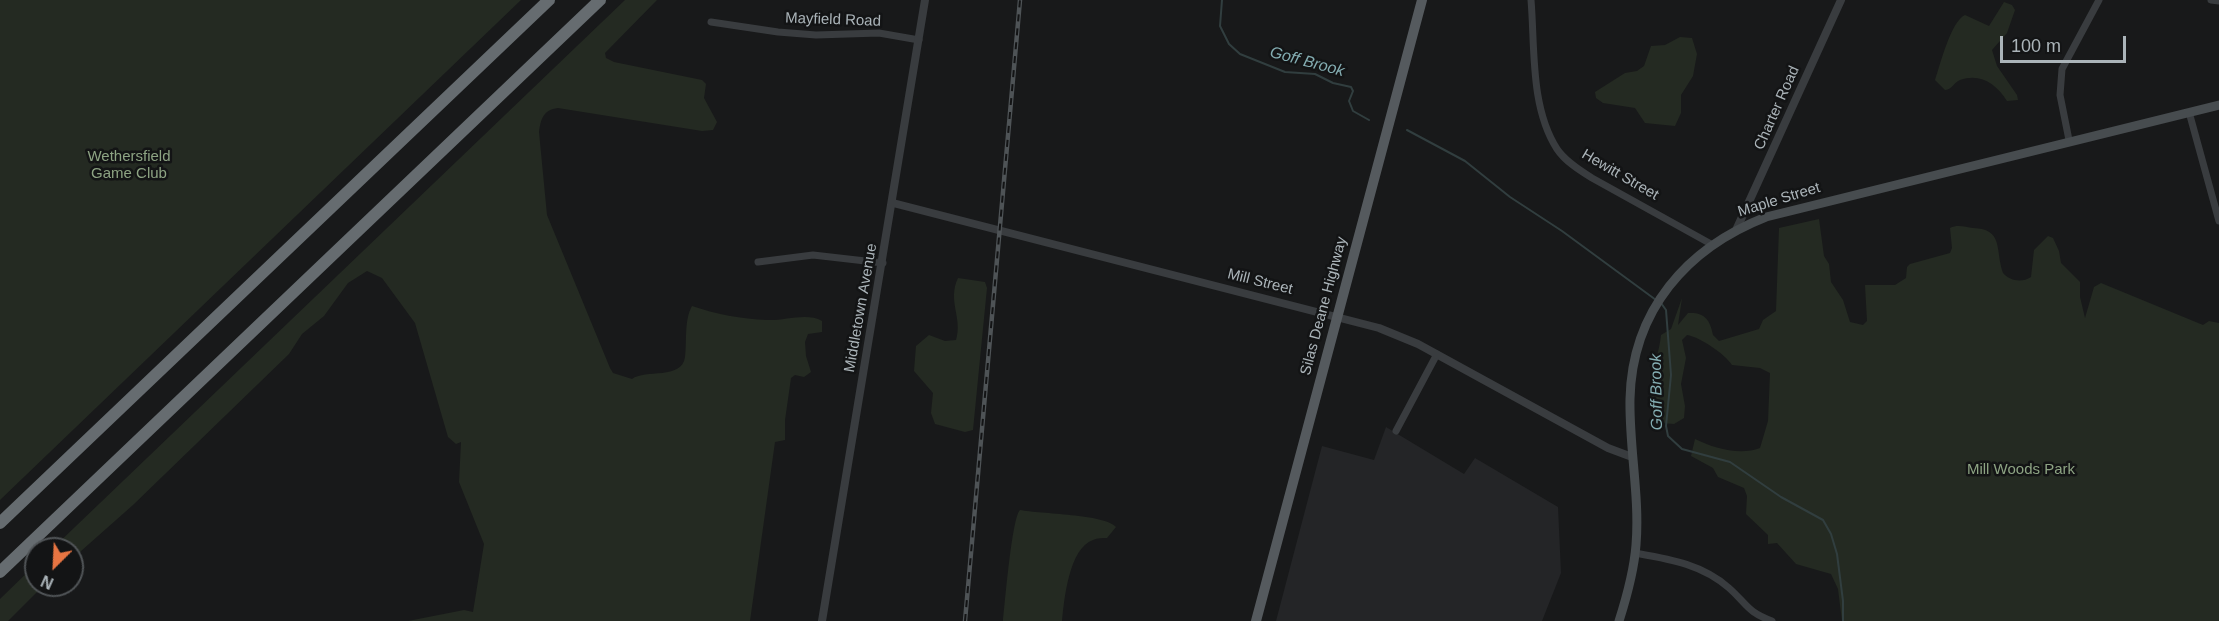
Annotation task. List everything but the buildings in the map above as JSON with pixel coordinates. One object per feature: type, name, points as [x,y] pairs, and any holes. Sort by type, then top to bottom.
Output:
[{"type":"highway","points":[[0,523],[549,0]]},
{"type":"highway","points":[[0,572],[600,0]]},
{"type":"main road","name":"Silas Deane Highway","points":[[1256,621],[1422,0]]},
{"type":"main road","name":"Maple Street","points":[[1620,621],[1635,554],[1630,398],[1638,345],[1660,297],[1676,277],[1711,244],[1737,228],[1766,216],[2219,105]]},
{"type":"street","name":"Middletown Avenue","points":[[822,621],[839,506],[883,263],[925,0]]},
{"type":"street","name":"Hewitt Street","points":[[1532,0],[1540,103],[1546,127],[1558,150],[1574,167],[1711,244]]},
{"type":"street","name":"Charter Road","points":[[1737,228],[1841,0]]},
{"type":"street","points":[[2069,140],[2060,95],[2062,69],[2099,0]]},
{"type":"street","points":[[2211,0],[2219,1]]},
{"type":"street","name":"Mayfield Road","points":[[711,22],[797,33],[879,33],[919,40]]},
{"type":"street","points":[[2189,112],[2219,221]]},
{"type":"street","name":"Mill Street","points":[[893,202],[1337,316],[1398,335],[1608,448],[1632,457]]},
{"type":"street","points":[[758,262],[813,255],[883,263]]},
{"type":"street","points":[[1396,431],[1437,354]]},
{"type":"street","points":[[1635,554],[1678,561],[1707,572],[1729,588],[1753,614],[1772,621]]},
{"type":"shaded area","points":[[1386,427],[1464,474],[1475,458],[1558,507],[1561,573],[1542,621],[1276,621],[1322,446],[1374,460]]},
{"type":"green space","name":"Wethersfield Game Club","points":[[0,0],[521,0],[0,500]]},
{"type":"green space","points":[[625,0],[657,0],[605,53],[606,58],[614,62],[702,80],[706,84],[704,98],[717,122],[713,130],[702,131],[558,108],[549,111],[542,119],[539,132],[547,215],[613,373],[632,379],[677,369],[685,357],[687,324],[692,306],[748,319],[774,320],[809,317],[822,321],[822,332],[808,334],[805,342],[811,372],[804,377],[795,375],[791,378],[785,420],[785,440],[775,442],[750,621],[408,621],[464,610],[473,612],[484,544],[459,482],[461,442],[456,444],[448,437],[415,323],[382,278],[367,271],[348,283],[324,316],[302,334],[289,354],[133,505],[84,548],[84,537],[65,537]]},
{"type":"green space","points":[[2004,2],[2012,5],[2015,10],[2007,33],[1992,50],[1997,66],[2018,100],[2007,101],[1993,85],[1975,78],[1960,80],[1945,90],[1935,80],[1955,26],[1965,15],[1989,26]]},
{"type":"green space","points":[[1680,37],[1692,38],[1697,54],[1693,76],[1681,95],[1681,113],[1675,126],[1645,123],[1635,108],[1603,103],[1596,98],[1595,92],[1625,73],[1637,71],[1644,66],[1651,46],[1665,45]]},
{"type":"green space","name":"Mill Woods Park","points":[[1819,219],[1824,256],[1829,264],[1831,282],[1843,300],[1850,322],[1863,325],[1867,321],[1865,285],[1895,285],[1906,278],[1907,267],[1910,264],[1950,253],[1952,248],[1950,228],[1959,226],[1990,232],[1997,242],[2003,273],[2016,280],[2031,277],[2034,250],[2048,236],[2053,238],[2061,263],[2080,282],[2080,297],[2085,318],[2094,287],[2101,283],[2203,325],[2209,321],[2219,323],[2219,621],[1842,621],[1838,589],[1831,574],[1796,564],[1777,543],[1768,544],[1768,535],[1746,514],[1747,496],[1744,488],[1718,477],[1713,468],[1691,456],[1695,439],[1727,450],[1744,451],[1760,448],[1768,421],[1770,373],[1760,368],[1732,365],[1712,347],[1687,335],[1682,340],[1686,358],[1681,384],[1685,406],[1684,418],[1674,424],[1661,423],[1651,402],[1652,380],[1661,335],[1671,329],[1682,298],[1678,325],[1688,313],[1699,314],[1706,318],[1713,335],[1719,341],[1759,329],[1763,320],[1776,311],[1779,228]]},
{"type":"green space","points":[[958,278],[985,282],[987,288],[973,430],[965,432],[935,424],[931,413],[933,393],[914,371],[916,346],[929,335],[945,341],[956,340],[958,324],[954,294]]},
{"type":"green space","points":[[1020,510],[1099,519],[1116,527],[1107,538],[1093,540],[1078,553],[1069,576],[1062,621],[1003,621],[1014,528]]},
{"type":"green space","points":[[24,576],[24,597],[32,597],[8,621],[0,621],[0,599]]},
{"type":"waterway","name":"Goff Brook","points":[[1222,0],[1220,26],[1229,44],[1240,54],[1285,72],[1315,74],[1333,83],[1351,87],[1353,91],[1349,101],[1353,111],[1369,120]]},
{"type":"waterway","name":"Goff Brook","points":[[1407,130],[1465,161],[1510,197],[1562,231],[1656,300]]},
{"type":"waterway","name":"Goff Brook","points":[[1661,303],[1666,310],[1671,375],[1666,426],[1668,436],[1682,449],[1730,462],[1781,497],[1823,520],[1831,534],[1837,554],[1843,621]]},
{"type":"railway","points":[[965,621],[1020,0]]}]
